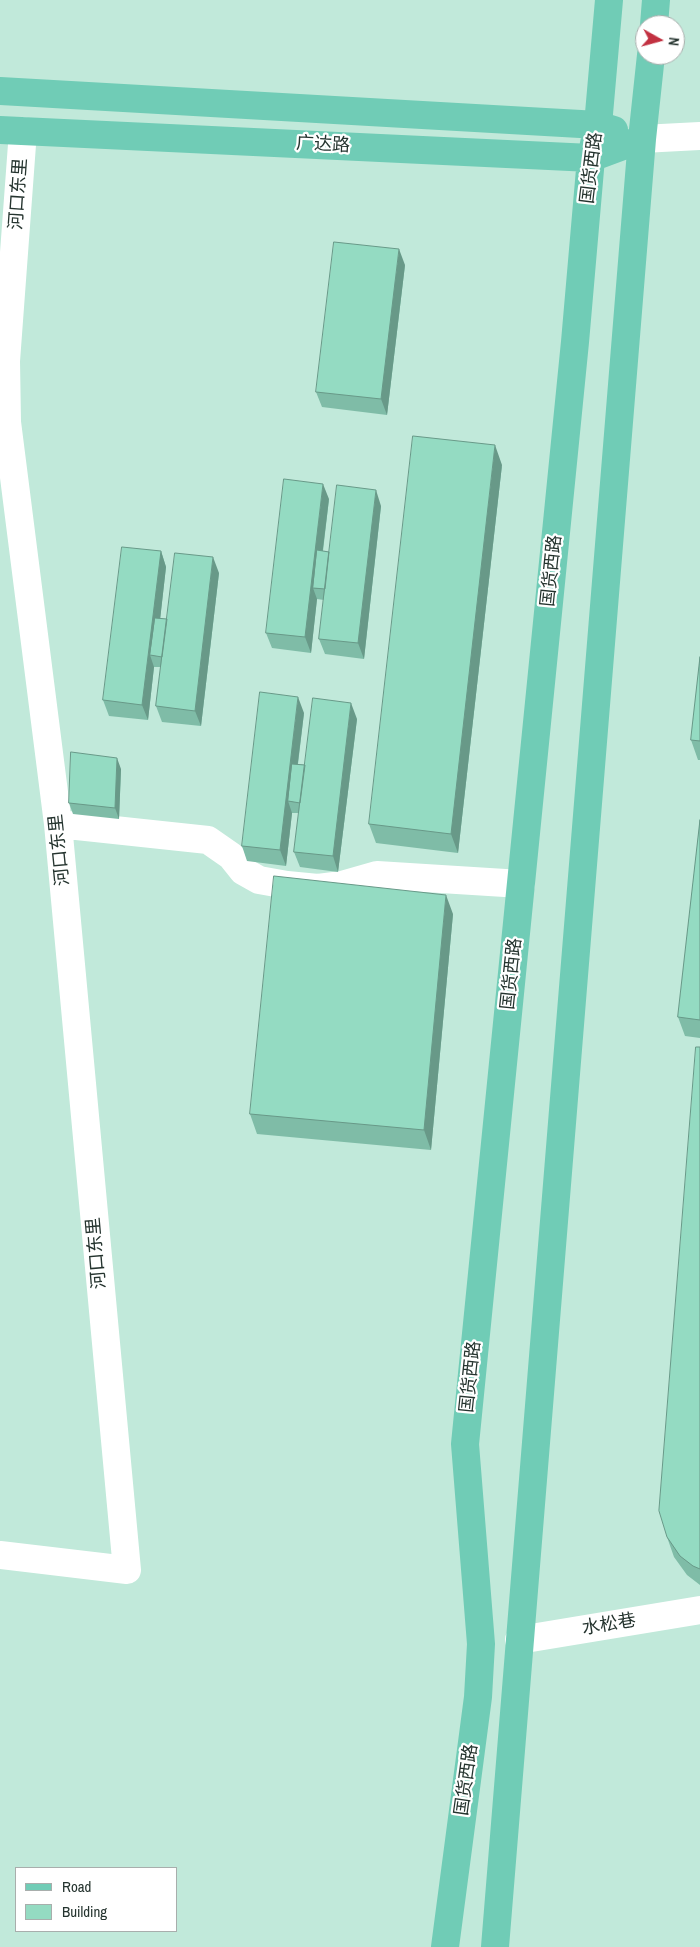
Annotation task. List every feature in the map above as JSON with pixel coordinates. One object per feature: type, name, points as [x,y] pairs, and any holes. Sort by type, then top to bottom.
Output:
[{"type":"main road","name":"国货西路","points":[[445,1947],[478,1696],[481,1644],[465,1444],[575,342],[591,158],[598,125],[609,0]]},
{"type":"main road","points":[[655,15],[656,0]]},
{"type":"main road","points":[[495,1947],[649,65]]},
{"type":"main road","name":"广达路","points":[[0,90],[598,125],[642,139]]},
{"type":"main road","name":"广达路","points":[[12,130],[591,158],[642,139]]},
{"type":"street","name":"河口东里","points":[[0,1555],[127,1570],[58,824],[8,432],[6,361],[12,130]]},
{"type":"street","name":"广达路","points":[[642,139],[700,136]]},
{"type":"street","points":[[58,824],[208,840],[232,856],[243,871],[259,880],[287,885],[318,888],[342,885],[377,876],[521,884]]},
{"type":"street","name":"水松巷","points":[[519,1640],[700,1610]]},
{"type":"building","points":[[334,242],[399,249],[381,399],[316,392]]},
{"type":"building","points":[[413,436],[495,445],[451,834],[369,824]]},
{"type":"building","points":[[284,479],[323,484],[305,637],[266,633]]},
{"type":"building","points":[[337,485],[376,490],[358,643],[319,639]]},
{"type":"building","points":[[122,547],[161,551],[142,705],[103,700]]},
{"type":"building","points":[[317,550],[329,552],[325,589],[313,588]]},
{"type":"building","points":[[175,553],[213,557],[195,711],[156,706]]},
{"type":"building","points":[[155,618],[167,619],[162,657],[150,655]]},
{"type":"building","points":[[700,657],[700,741],[691,740]]},
{"type":"building","points":[[260,692],[298,697],[280,850],[242,846]]},
{"type":"building","points":[[313,698],[351,703],[333,856],[294,852]]},
{"type":"building","points":[[71,752],[117,758],[115,808],[69,803]]},
{"type":"building","points":[[292,764],[305,765],[300,803],[288,801]]},
{"type":"building","points":[[700,820],[700,1020],[678,1017]]},
{"type":"building","points":[[274,876],[446,895],[424,1130],[250,1114]]},
{"type":"building","points":[[696,1047],[700,1047],[700,1569],[680,1556],[667,1537],[659,1511]]}]
